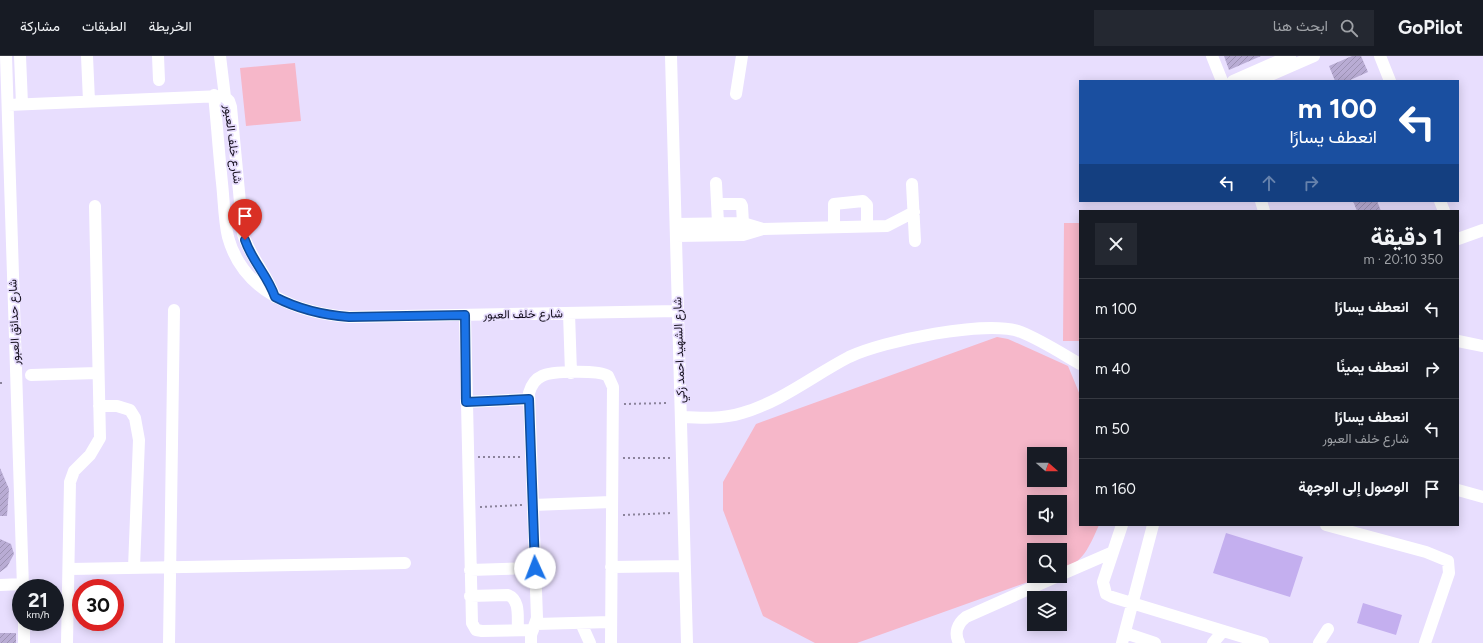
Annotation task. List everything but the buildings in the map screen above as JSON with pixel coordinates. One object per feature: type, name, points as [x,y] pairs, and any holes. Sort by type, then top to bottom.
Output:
[{"type":"street","name":"شارع حدائق العبور","points":[[6,56],[8,105],[6,232],[23,579]]},
{"type":"street","points":[[20,56],[22,104]]},
{"type":"street","points":[[87,56],[89,101]]},
{"type":"street","points":[[158,56],[159,80]]},
{"type":"street","name":"شارع خلف العبور","points":[[220,56],[220,96],[231,107],[245,240],[253,258],[269,282],[275,297],[302,308],[339,316],[678,311]]},
{"type":"street","name":"شارع الشهيد احمد زكي","points":[[671,56],[687,643]]},
{"type":"street","points":[[736,94],[742,56]]},
{"type":"street","points":[[1212,56],[1222,80]]},
{"type":"street","points":[[1235,80],[1290,56]]},
{"type":"street","points":[[1259,80],[1314,56]]},
{"type":"street","points":[[1380,56],[1390,80]]},
{"type":"street","points":[[8,105],[220,96]]},
{"type":"street","points":[[716,183],[718,223]]},
{"type":"street","points":[[912,184],[915,241]]},
{"type":"street","points":[[834,227],[834,204],[863,201],[867,205],[867,226]]},
{"type":"street","points":[[717,204],[740,204],[742,206],[743,223]]},
{"type":"street","points":[[67,643],[70,570],[70,482],[74,471],[90,455],[100,438],[97,373],[95,206]]},
{"type":"street","points":[[676,236],[743,235],[763,229],[890,225],[904,216],[914,212]]},
{"type":"street","points":[[676,224],[743,223],[763,229]]},
{"type":"street","points":[[1459,239],[1483,230]]},
{"type":"street","points":[[169,643],[174,310]]},
{"type":"street","points":[[569,313],[570,373]]},
{"type":"street","points":[[465,315],[470,596],[472,623],[476,630],[482,631],[518,630],[534,627],[610,622]]},
{"type":"street","points":[[682,417],[709,418],[742,414],[766,404],[850,356],[877,346],[979,327],[1002,327],[1021,332],[1079,363]]},
{"type":"street","points":[[1459,341],[1483,346]]},
{"type":"street","points":[[31,375],[97,373]]},
{"type":"street","points":[[531,643],[534,627],[535,568],[529,399],[531,388],[542,375],[600,373],[608,376],[612,383],[610,622],[612,643]]},
{"type":"street","points":[[466,402],[529,399]]},
{"type":"street","points":[[99,406],[117,406],[130,410],[135,418],[139,440],[134,568]]},
{"type":"street","points":[[1459,490],[1483,497]]},
{"type":"street","points":[[533,505],[612,502]]},
{"type":"street","points":[[1122,526],[1103,582],[1104,591],[1109,596],[1222,631],[1241,639],[1263,643]]},
{"type":"street","points":[[1153,526],[1123,638],[1154,643]]},
{"type":"street","points":[[1330,526],[1426,552],[1448,561],[1449,573],[1425,643]]},
{"type":"street","points":[[1067,572],[1113,552]]},
{"type":"street","points":[[70,570],[406,563]]},
{"type":"street","points":[[611,567],[685,566]]},
{"type":"street","points":[[470,570],[535,568]]},
{"type":"street","points":[[959,643],[957,629],[962,620],[966,617],[1043,583]]},
{"type":"street","points":[[0,586],[12,586]]},
{"type":"street","points":[[470,596],[511,596],[516,603],[518,630]]},
{"type":"street","points":[[580,623],[590,643]]},
{"type":"street","points":[[1319,643],[1328,629]]},
{"type":"street","points":[[24,631],[24,643]]},
{"type":"street","points":[[1213,643],[1222,631]]},
{"type":"path","points":[[612,404],[681,402]]},
{"type":"path","points":[[467,457],[531,456]]},
{"type":"path","points":[[612,458],[682,458]]},
{"type":"path","points":[[469,508],[533,505]]},
{"type":"path","points":[[611,515],[684,512]]},
{"type":"shaded area","points":[[295,63],[301,121],[246,126],[240,68]]},
{"type":"shaded area","points":[[1064,223],[1079,223],[1079,341],[1063,341]]},
{"type":"shaded area","points":[[997,337],[1008,339],[1068,366],[1079,393],[1079,526],[1099,526],[1085,553],[1075,563],[1067,568],[1067,543],[1027,543],[1027,582],[857,643],[815,643],[763,616],[723,510],[723,482],[756,424]]},
{"type":"shaded area","points":[[1226,533],[1303,557],[1290,597],[1213,573]]},
{"type":"shaded area","points":[[1363,603],[1402,615],[1396,635],[1357,623]]},
{"type":"route","points":[[245,240],[253,258],[269,282],[275,297],[284,302],[311,311],[349,317],[465,315],[466,402],[529,399],[535,568]]}]
